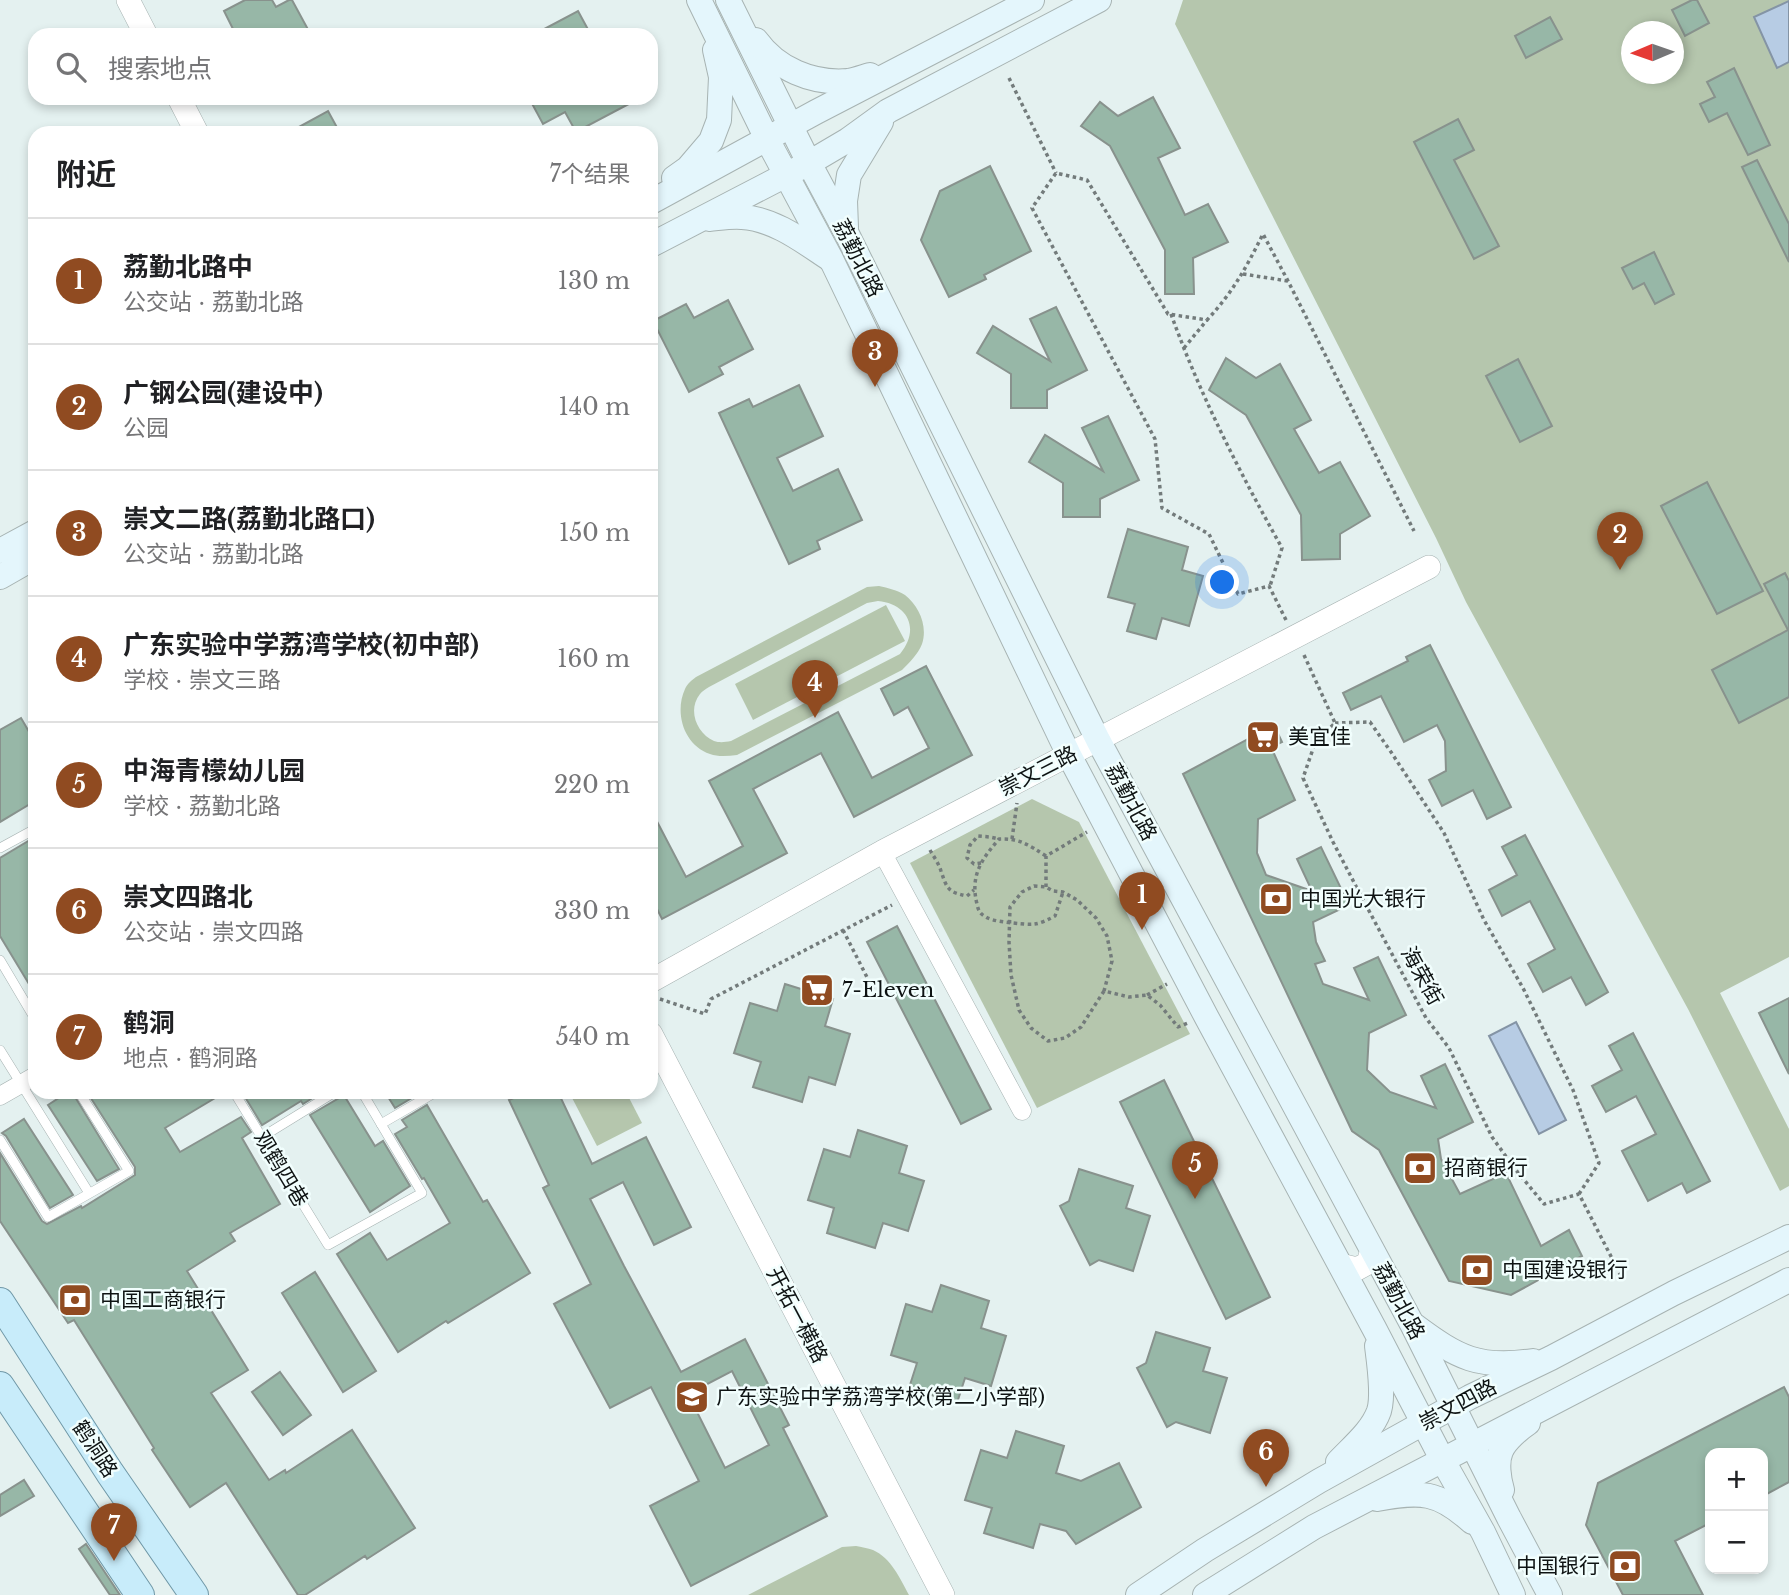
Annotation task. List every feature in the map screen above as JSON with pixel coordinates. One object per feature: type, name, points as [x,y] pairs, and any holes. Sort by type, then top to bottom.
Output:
[{"type":"main road","points":[[658,198],[791,125],[1032,0]]},
{"type":"main road","points":[[658,241],[809,163],[848,140],[888,111],[1099,0]]},
{"type":"main road","points":[[730,4],[765,52],[789,70],[814,79],[848,81],[907,65]]},
{"type":"main road","name":"荔勤北路","points":[[730,4],[1098,740],[1373,1250],[1550,1595]]},
{"type":"main road","points":[[658,188],[688,168],[711,141],[719,120],[721,77],[702,6]]},
{"type":"main road","name":"荔勤北路","points":[[702,6],[767,139],[831,259],[1069,755],[1513,1595]]},
{"type":"main road","points":[[847,234],[845,201],[849,175],[888,111]]},
{"type":"main road","points":[[701,219],[743,217],[763,220],[785,230],[831,259]]},
{"type":"main road","points":[[0,551],[28,536]]},
{"type":"main road","points":[[0,577],[28,561]]},
{"type":"main road","name":"崇文四路","points":[[1139,1595],[1205,1550],[1319,1481],[1423,1423],[1674,1293],[1789,1237]]},
{"type":"main road","name":"崇文四路","points":[[1205,1595],[1314,1527],[1789,1280]]},
{"type":"main road","name":"鹤洞路","points":[[0,1302],[110,1474],[194,1595]]},
{"type":"main road","points":[[1412,1324],[1464,1358],[1496,1364],[1551,1358]]},
{"type":"main road","points":[[1319,1481],[1367,1430],[1379,1410],[1381,1381],[1374,1328]]},
{"type":"main road","points":[[1578,1344],[1574,1359],[1580,1374],[1596,1379]]},
{"type":"main road","name":"鹤洞路","points":[[0,1386],[139,1595]]},
{"type":"main road","points":[[1509,1518],[1500,1482],[1501,1451],[1516,1432],[1569,1394]]},
{"type":"main road","points":[[1363,1501],[1403,1495],[1427,1495],[1449,1503],[1482,1532]]},
{"type":"main road","points":[[1295,1496],[1310,1497],[1318,1508],[1314,1527]]},
{"type":"street","points":[[135,2],[144,28]]},
{"type":"street","points":[[183,105],[193,126]]},
{"type":"street","name":"崇文三路","points":[[658,988],[882,852],[1429,567]]},
{"type":"street","points":[[882,852],[1022,1111]]},
{"type":"street","name":"开拓一横路","points":[[658,1047],[943,1595]]},
{"type":"street","points":[[0,1096],[28,1080]]},
{"type":"street","points":[[1340,1265],[1357,1269],[1368,1263],[1373,1250]]},
{"type":"lane","points":[[0,848],[28,833]]},
{"type":"lane","points":[[0,960],[28,1007]]},
{"type":"lane","points":[[0,1050],[28,1080]]},
{"type":"lane","points":[[38,1099],[89,1193]]},
{"type":"lane","points":[[0,1140],[48,1217],[128,1171],[83,1099]]},
{"type":"lane","name":"观鹤四巷","points":[[238,1099],[328,1245],[422,1193],[381,1124]]},
{"type":"lane","points":[[262,1137],[324,1099]]},
{"type":"lane","points":[[366,1099],[381,1124],[424,1099]]},
{"type":"path","points":[[1009,78],[1056,173]]},
{"type":"path","points":[[1056,173],[1087,180],[1168,314],[1207,320]]},
{"type":"path","points":[[1056,173],[1032,208],[1155,439],[1162,508],[1209,534],[1238,594],[1269,586]]},
{"type":"path","points":[[1183,348],[1226,299],[1243,274],[1263,234],[1414,531]]},
{"type":"path","points":[[1243,274],[1288,281]]},
{"type":"path","points":[[1171,314],[1183,348],[1246,483],[1282,548],[1269,586],[1335,723],[1370,722],[1444,833],[1484,920],[1523,988],[1573,1090],[1599,1163],[1579,1194],[1620,1274]]},
{"type":"path","name":"海荣街","points":[[1335,723],[1315,743],[1303,778],[1338,852],[1426,1018],[1450,1048],[1500,1148],[1545,1204],[1579,1194]]},
{"type":"path","points":[[1012,839],[1018,798]]},
{"type":"path","points":[[1046,856],[1093,828]]},
{"type":"path","points":[[981,863],[974,864],[967,858],[970,845],[978,836],[1012,839],[1031,846],[1046,856]]},
{"type":"path","points":[[999,839],[981,863],[974,890],[978,911],[986,918],[1039,925],[1055,916],[1063,892]]},
{"type":"path","points":[[928,846],[941,868],[944,883],[953,893],[967,896],[974,890]]},
{"type":"path","points":[[1046,856],[1046,887]]},
{"type":"path","points":[[1034,886],[1063,892],[1077,900],[1096,918],[1107,936],[1112,961],[1104,991],[1081,1027],[1065,1038],[1048,1041],[1031,1028],[1019,1010],[1011,975],[1010,907],[1022,892],[1034,886]]},
{"type":"path","points":[[658,991],[705,1014],[711,999],[906,897]]},
{"type":"path","points":[[843,930],[873,989]]},
{"type":"path","points":[[1104,991],[1129,998],[1147,995],[1172,981]]},
{"type":"path","points":[[1147,995],[1160,1005],[1178,1027],[1195,1020]]},
{"type":"green space","points":[[1183,0],[1789,0],[1789,957],[1720,993],[1789,1129],[1789,1186],[1780,1191],[1688,1009],[1466,602],[1175,24]]},
{"type":"green space","points":[[879,586],[902,593],[921,617],[924,630],[922,644],[902,670],[737,755],[713,755],[701,750],[694,743],[681,718],[682,698],[691,681],[867,587]],"holes":[[[867,603],[889,603],[904,613],[910,627],[906,645],[900,654],[731,741],[714,741],[703,733],[696,721],[694,707],[705,689]]]},
{"type":"green space","points":[[886,605],[905,641],[753,720],[735,684]]},
{"type":"green space","points":[[1032,799],[1079,822],[1190,1034],[1037,1108],[910,863]]},
{"type":"green space","points":[[573,1099],[630,1099],[642,1123],[597,1146]]},
{"type":"green space","points":[[856,1546],[873,1550],[885,1558],[909,1595],[748,1595],[842,1547]]},
{"type":"water","points":[[1789,1],[1789,62],[1777,68],[1754,17]]},
{"type":"water","points":[[1516,1022],[1566,1120],[1539,1134],[1489,1036]]},
{"type":"building","points":[[245,0],[272,0],[276,7],[292,0],[307,28],[232,28],[224,11]]},
{"type":"building","points":[[1697,0],[1709,23],[1685,36],[1684,21],[1678,21],[1672,10]]},
{"type":"building","points":[[578,11],[587,28],[546,28]]},
{"type":"building","points":[[1550,17],[1562,39],[1526,58],[1515,36]]},
{"type":"building","points":[[1734,68],[1770,145],[1748,155],[1727,113],[1709,122],[1700,104],[1715,97],[1707,82]]},
{"type":"building","points":[[1153,97],[1180,148],[1158,158],[1185,215],[1208,204],[1228,242],[1193,258],[1194,294],[1165,294],[1165,250],[1110,146],[1081,126],[1100,102],[1118,116]]},
{"type":"building","points":[[533,105],[627,105],[587,126],[573,126],[565,112],[543,124]]},
{"type":"building","points":[[328,111],[336,126],[301,126]]},
{"type":"building","points":[[1458,119],[1474,150],[1454,160],[1499,246],[1474,259],[1414,142]]},
{"type":"building","points":[[1757,160],[1789,224],[1789,262],[1742,167]]},
{"type":"building","points":[[990,166],[1031,251],[984,275],[986,279],[949,297],[921,240],[940,191]]},
{"type":"building","points":[[1654,252],[1674,294],[1655,304],[1644,283],[1633,289],[1622,268]]},
{"type":"building","points":[[728,300],[753,349],[719,367],[723,374],[689,392],[658,331],[658,318],[686,304],[694,318]]},
{"type":"building","points":[[1056,307],[1087,370],[1047,390],[1047,408],[1011,408],[1011,374],[977,353],[993,326],[1050,361],[1030,319]]},
{"type":"building","points":[[1226,358],[1256,378],[1280,364],[1311,420],[1294,429],[1319,473],[1340,462],[1370,516],[1340,534],[1340,559],[1302,560],[1301,515],[1246,415],[1209,390]]},
{"type":"building","points":[[1518,359],[1552,426],[1520,442],[1486,376]]},
{"type":"building","points":[[799,385],[823,436],[777,458],[793,491],[838,469],[862,520],[817,541],[820,549],[789,564],[719,413],[749,399],[753,407]]},
{"type":"building","points":[[1108,416],[1139,480],[1100,499],[1100,517],[1063,517],[1063,483],[1029,462],[1045,435],[1103,471],[1082,428]]},
{"type":"building","points":[[1707,482],[1763,591],[1717,614],[1661,506]]},
{"type":"building","points":[[1128,529],[1188,547],[1182,570],[1203,576],[1189,626],[1162,618],[1156,639],[1127,631],[1135,604],[1108,597]]},
{"type":"building","points":[[1785,573],[1789,581],[1789,697],[1739,723],[1712,670],[1788,630],[1764,584]]},
{"type":"building","points":[[1430,645],[1511,807],[1487,819],[1473,790],[1442,806],[1429,780],[1446,771],[1445,741],[1437,725],[1404,742],[1381,696],[1351,710],[1343,693],[1408,661],[1406,657]]},
{"type":"building","points":[[926,666],[972,755],[854,817],[821,753],[753,789],[787,853],[662,919],[658,911],[658,823],[686,877],[743,846],[709,781],[838,712],[872,778],[929,748],[908,707],[894,715],[881,689]]},
{"type":"building","points":[[21,718],[28,730],[28,805],[0,822],[0,730]]},
{"type":"building","points":[[1274,725],[1282,742],[1271,747],[1295,800],[1258,819],[1257,853],[1266,875],[1312,891],[1297,859],[1321,847],[1349,905],[1313,922],[1316,942],[1325,961],[1315,964],[1323,984],[1369,1000],[1354,968],[1378,957],[1406,1015],[1369,1033],[1367,1070],[1390,1092],[1436,1108],[1421,1076],[1445,1064],[1473,1122],[1438,1139],[1441,1159],[1460,1194],[1506,1173],[1541,1246],[1569,1230],[1582,1256],[1511,1295],[1449,1281],[1379,1150],[1352,1131],[1183,774]]},
{"type":"building","points":[[1525,835],[1608,992],[1586,1005],[1571,977],[1543,992],[1528,964],[1555,949],[1530,901],[1502,916],[1489,890],[1517,875],[1502,847]]},
{"type":"building","points":[[28,841],[28,982],[0,936],[0,858]]},
{"type":"building","points":[[897,926],[991,1109],[961,1124],[867,942]]},
{"type":"building","points":[[785,984],[833,999],[825,1026],[850,1034],[835,1085],[809,1077],[802,1102],[753,1087],[761,1062],[734,1053],[750,1003],[777,1011]]},
{"type":"building","points":[[1789,998],[1789,1074],[1759,1013]]},
{"type":"building","points":[[1633,1033],[1710,1181],[1687,1193],[1682,1183],[1648,1201],[1622,1151],[1656,1134],[1636,1096],[1606,1112],[1592,1086],[1622,1070],[1609,1046]]},
{"type":"building","points":[[1164,1080],[1270,1297],[1226,1319],[1120,1102]]},
{"type":"building","points":[[57,1099],[76,1099],[119,1169],[97,1181],[48,1105]]},
{"type":"building","points":[[91,1099],[213,1099],[165,1128],[180,1152],[241,1117],[251,1132],[242,1138],[280,1204],[230,1233],[235,1241],[187,1271],[248,1370],[211,1393],[269,1480],[285,1470],[286,1473],[352,1430],[415,1528],[305,1595],[298,1595],[226,1483],[190,1507],[152,1450],[154,1448],[74,1320],[68,1323],[0,1221],[0,1153],[42,1221],[47,1224],[81,1206],[82,1208],[135,1175],[135,1167]]},
{"type":"building","points":[[246,1099],[311,1099],[303,1104],[301,1101],[262,1125]]},
{"type":"building","points":[[337,1099],[346,1099],[375,1146],[383,1141],[410,1186],[370,1212],[310,1115]]},
{"type":"building","points":[[389,1099],[410,1099],[395,1108]]},
{"type":"building","points":[[561,1099],[592,1164],[646,1137],[691,1227],[654,1245],[623,1182],[590,1199],[681,1372],[745,1339],[789,1425],[783,1428],[827,1516],[691,1586],[650,1506],[699,1481],[651,1387],[610,1408],[554,1304],[591,1284],[543,1188],[549,1185],[509,1100]],"holes":[[[732,1371],[769,1445],[725,1468],[688,1394]]]},
{"type":"building","points":[[427,1105],[483,1202],[487,1200],[530,1273],[398,1352],[337,1254],[370,1233],[387,1260],[450,1223],[395,1134],[407,1127],[402,1120]]},
{"type":"building","points":[[24,1119],[73,1195],[50,1208],[2,1133]]},
{"type":"building","points":[[858,1130],[907,1146],[899,1173],[924,1181],[908,1231],[883,1223],[875,1248],[827,1233],[834,1208],[808,1200],[824,1149],[850,1157]]},
{"type":"building","points":[[1079,1169],[1133,1186],[1126,1208],[1150,1216],[1133,1271],[1099,1260],[1090,1265],[1060,1206],[1069,1201]]},
{"type":"building","points":[[315,1272],[376,1371],[343,1392],[282,1293]]},
{"type":"building","points":[[941,1285],[989,1301],[981,1328],[1006,1336],[991,1386],[965,1378],[957,1403],[909,1388],[917,1363],[891,1355],[906,1304],[932,1312]]},
{"type":"building","points":[[1156,1332],[1210,1348],[1203,1371],[1227,1378],[1210,1433],[1176,1422],[1167,1427],[1137,1368],[1146,1363]]},
{"type":"building","points":[[280,1372],[311,1415],[283,1435],[252,1392]]},
{"type":"building","points":[[1784,1387],[1789,1397],[1789,1482],[1768,1493],[1768,1448],[1705,1448],[1705,1526],[1675,1541],[1703,1595],[1623,1595],[1586,1525],[1598,1483]]},
{"type":"building","points":[[1016,1431],[1064,1446],[1056,1473],[1081,1481],[1119,1463],[1141,1507],[1076,1544],[1066,1531],[1040,1524],[1033,1548],[984,1533],[992,1508],[965,1500],[981,1450],[1007,1458]]},
{"type":"building","points":[[24,1480],[34,1496],[0,1516],[0,1495]]},
{"type":"building","points":[[86,1544],[120,1595],[110,1595],[79,1549]]},
{"type":"place","name":"崇文二路(荔勤北路口)","points":[[875,387]]},
{"type":"place","name":"广钢公园(建设中)","points":[[1620,570]]},
{"type":"place","name":"广东实验中学荔湾学校(初中部)","points":[[815,718]]},
{"type":"place","name":"美宜佳","points":[[1263,737]]},
{"type":"place","name":"中国光大银行","points":[[1276,899]]},
{"type":"place","name":"荔勤北路中","points":[[1142,930]]},
{"type":"place","name":"7-Eleven","points":[[817,990]]},
{"type":"place","name":"招商银行","points":[[1420,1168]]},
{"type":"place","name":"中海青檬幼儿园","points":[[1195,1199]]},
{"type":"place","name":"中国建设银行","points":[[1477,1270]]},
{"type":"place","name":"中国工商银行","points":[[75,1300]]},
{"type":"place","name":"广东实验中学荔湾学校(第二小学部)","points":[[692,1397]]},
{"type":"place","name":"崇文四路北","points":[[1266,1487]]},
{"type":"place","name":"鹤洞","points":[[114,1561]]},
{"type":"place","name":"中国银行","points":[[1625,1566]]}]
